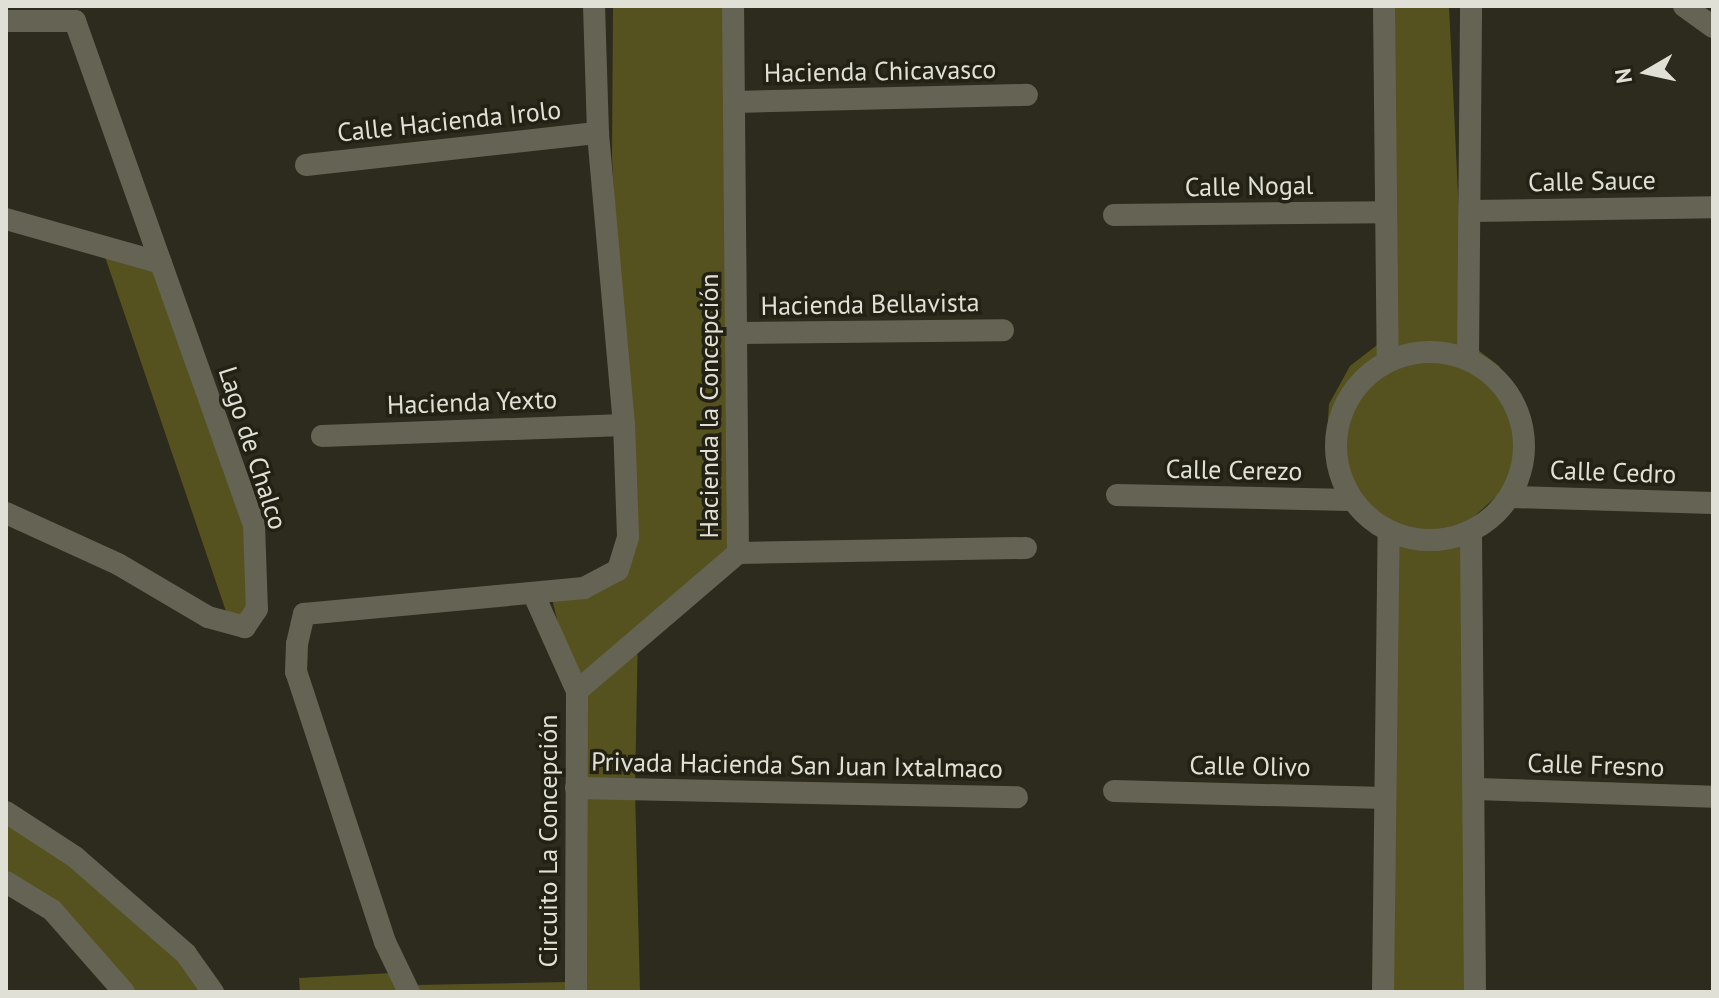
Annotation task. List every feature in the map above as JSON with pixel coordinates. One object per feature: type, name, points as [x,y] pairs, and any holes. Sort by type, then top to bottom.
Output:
[{"type":"street","points":[[409,992],[385,942],[296,672],[303,616],[346,607],[534,595],[584,588],[618,570],[628,537],[624,425],[598,133],[594,6]]},
{"type":"street","name":"Hacienda la Concepción","points":[[577,691],[738,553],[733,6]]},
{"type":"street","points":[[1384,6],[1388,360]]},
{"type":"street","points":[[1468,359],[1471,6]]},
{"type":"street","points":[[1684,6],[1713,27]]},
{"type":"street","name":"Lago de Chalco","points":[[6,21],[75,21],[254,525],[257,609],[245,627],[208,617],[118,564],[6,513]]},
{"type":"street","name":"Hacienda Chicavasco","points":[[735,102],[1027,95]]},
{"type":"street","name":"Calle Hacienda Irolo","points":[[306,165],[598,133]]},
{"type":"street","name":"Calle Sauce","points":[[1471,211],[1713,207]]},
{"type":"street","name":"Calle Nogal","points":[[1114,215],[1384,212]]},
{"type":"street","points":[[6,219],[161,263]]},
{"type":"street","name":"Hacienda Bellavista","points":[[737,333],[1003,330]]},
{"type":"street","points":[[1427,349],[1468,359],[1501,383],[1521,418],[1525,458],[1512,497],[1471,534],[1429,541],[1389,533],[1351,500],[1336,461],[1339,420],[1358,384],[1388,360],[1427,349]]},
{"type":"street","name":"Hacienda Yexto","points":[[322,436],[624,425]]},
{"type":"street","name":"Calle Cerezo","points":[[1117,495],[1351,500]]},
{"type":"street","name":"Calle Cedro","points":[[1512,497],[1713,503]]},
{"type":"street","points":[[1383,992],[1389,533]]},
{"type":"street","points":[[1471,534],[1477,789],[1475,992]]},
{"type":"street","points":[[738,553],[1026,548]]},
{"type":"street","points":[[534,595],[577,691]]},
{"type":"street","name":"Circuito La Concepción","points":[[576,992],[577,691]]},
{"type":"street","name":"Privada Hacienda San Juan Ixtalmaco","points":[[576,788],[1017,797]]},
{"type":"street","name":"Calle Fresno","points":[[1477,789],[1713,797]]},
{"type":"street","name":"Calle Olivo","points":[[1114,791],[1385,798]]},
{"type":"street","points":[[6,812],[75,857],[186,954],[213,992]]},
{"type":"street","points":[[6,882],[52,910],[124,992]]},
{"type":"shaded area","points":[[613,6],[725,6],[734,552],[638,632],[635,789],[640,992],[578,992],[576,696],[552,599],[618,575],[631,532],[612,158]]},
{"type":"shaded area","points":[[1391,6],[1449,6],[1465,340],[1499,366],[1520,402],[1524,444],[1510,484],[1467,523],[1478,992],[1385,992],[1382,523],[1342,488],[1326,448],[1329,404],[1350,366],[1381,342]]},
{"type":"shaded area","points":[[101,245],[161,263],[254,525],[257,609],[230,623]]},
{"type":"shaded area","points":[[6,816],[29,830],[216,992],[132,992],[6,881]]},
{"type":"shaded area","points":[[410,972],[415,985],[569,982],[568,992],[300,992],[299,978]]}]
